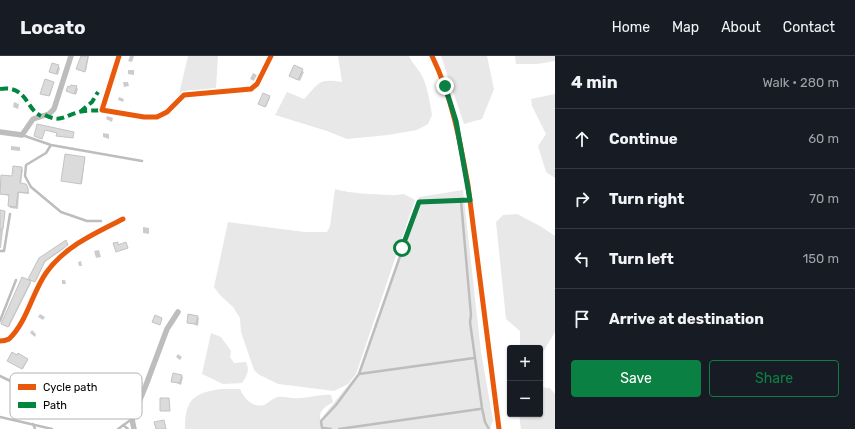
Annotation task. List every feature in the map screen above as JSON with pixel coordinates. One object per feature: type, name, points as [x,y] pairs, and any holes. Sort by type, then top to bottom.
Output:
[{"type":"street","points":[[0,132],[22,135],[32,119],[49,114],[54,108],[71,56]]},
{"type":"street","points":[[119,56],[102,110],[144,117],[157,117],[167,112],[184,95],[251,89],[257,84],[271,56]]},
{"type":"street","points":[[432,56],[445,86],[456,121],[470,200],[499,429]]},
{"type":"street","points":[[0,341],[8,339],[18,328],[39,284],[56,261],[97,232],[122,219]]},
{"type":"street","points":[[142,395],[167,329],[178,312]]},
{"type":"street","points":[[132,419],[134,429]]},
{"type":"lane","points":[[22,135],[50,145],[142,162]]},
{"type":"lane","points":[[50,145],[46,153],[26,165],[25,176],[31,187],[60,212],[87,221],[101,221]]},
{"type":"lane","points":[[331,429],[322,429],[321,421],[336,405],[359,374],[419,202],[470,200]]},
{"type":"lane","points":[[461,201],[474,358],[482,408],[485,422],[489,429]]},
{"type":"lane","points":[[0,251],[4,251],[10,214]]},
{"type":"lane","points":[[0,321],[16,280]]},
{"type":"lane","points":[[359,374],[474,358]]},
{"type":"lane","points":[[0,376],[10,381]]},
{"type":"lane","points":[[339,429],[480,409]]},
{"type":"lane","points":[[0,417],[52,429]]},
{"type":"lane","points":[[118,429],[132,419]]},
{"type":"lane","points":[[33,424],[35,429]]},
{"type":"lane","points":[[123,425],[128,429]]},
{"type":"shaded area","points":[[188,56],[218,56],[216,88],[179,94]]},
{"type":"shaded area","points":[[338,56],[409,56],[422,75],[429,96],[432,115],[428,124],[417,130],[388,135],[347,139],[327,131],[275,115],[287,92],[304,99],[323,81],[342,82]]},
{"type":"shaded area","points":[[441,56],[487,56],[494,89],[482,119],[464,124]]},
{"type":"shaded area","points":[[515,56],[555,56],[555,61],[537,64],[516,64]]},
{"type":"shaded area","points":[[555,94],[555,178],[546,172],[538,146],[546,134],[532,106],[531,99]]},
{"type":"shaded area","points":[[335,189],[363,194],[403,194],[415,200],[356,374],[348,384],[334,391],[278,384],[258,374],[254,370],[241,332],[240,318],[233,307],[214,287],[228,222],[305,232],[327,232],[330,226]]},
{"type":"shaded area","points":[[463,190],[481,352],[493,420],[490,429],[321,429],[320,420],[358,373],[419,197]]},
{"type":"shaded area","points":[[517,214],[555,236],[555,332],[543,352],[543,345],[520,345],[520,331],[506,319],[496,222],[503,215]]},
{"type":"shaded area","points":[[211,333],[221,337],[231,351],[230,357],[234,363],[246,362],[248,368],[242,383],[223,384],[202,374]]},
{"type":"shaded area","points":[[543,387],[550,388],[555,394],[555,429],[521,429],[519,417],[543,417]]},
{"type":"shaded area","points":[[221,389],[240,389],[249,402],[260,406],[278,397],[297,398],[331,395],[333,402],[324,408],[320,414],[320,429],[185,429],[187,411],[189,404],[193,399],[204,393]]},
{"type":"building","points":[[81,56],[88,56],[85,72],[76,69]]},
{"type":"building","points":[[52,63],[59,65],[56,74],[49,72]]},
{"type":"building","points":[[294,65],[303,69],[298,80],[289,76]]},
{"type":"building","points":[[45,79],[54,82],[49,96],[40,94]]},
{"type":"building","points":[[71,85],[77,86],[74,94],[66,91],[68,86],[70,87]]},
{"type":"building","points":[[263,93],[270,96],[265,107],[258,104]]},
{"type":"building","points":[[37,124],[74,132],[73,138],[56,136],[57,133],[45,130],[42,139],[34,136]]},
{"type":"building","points":[[65,154],[85,157],[81,184],[61,181]]},
{"type":"building","points":[[13,166],[22,167],[20,183],[26,184],[28,188],[28,193],[18,192],[16,207],[8,206],[9,195],[0,194],[1,175],[12,176]]},
{"type":"building","points":[[0,210],[5,211],[3,229],[0,229]]},
{"type":"building","points":[[66,240],[68,245],[45,261],[35,282],[28,279],[39,258]]},
{"type":"building","points":[[118,242],[118,245],[126,242],[128,248],[116,252],[113,243]]},
{"type":"building","points":[[22,277],[31,281],[8,327],[1,324]]},
{"type":"building","points":[[188,314],[198,316],[196,324],[187,323]]},
{"type":"building","points":[[155,315],[162,318],[160,325],[152,322]]},
{"type":"building","points":[[12,352],[17,355],[18,353],[28,359],[22,369],[7,361]]},
{"type":"building","points":[[173,373],[182,375],[180,383],[171,382]]},
{"type":"building","points":[[160,398],[169,398],[170,411],[160,411]]},
{"type":"building","points":[[164,420],[166,429],[156,429],[154,422]]},
{"type":"marked path","points":[[0,89],[16,90],[41,116]]},
{"type":"marked path","points":[[80,112],[92,102],[98,92]]},
{"type":"marked path","points":[[45,115],[59,119],[82,111],[102,110]]},
{"type":"cycle path","points":[[119,56],[102,110],[144,117],[157,117],[167,112],[184,95],[251,89],[257,84],[271,56]]},
{"type":"cycle path","points":[[432,56],[450,103],[468,185],[499,429]]},
{"type":"cycle path","points":[[0,341],[9,339],[15,332],[25,316],[41,281],[53,264],[71,248],[123,219]]},
{"type":"route","points":[[402,248],[419,202],[470,200],[456,121],[445,86]]}]
